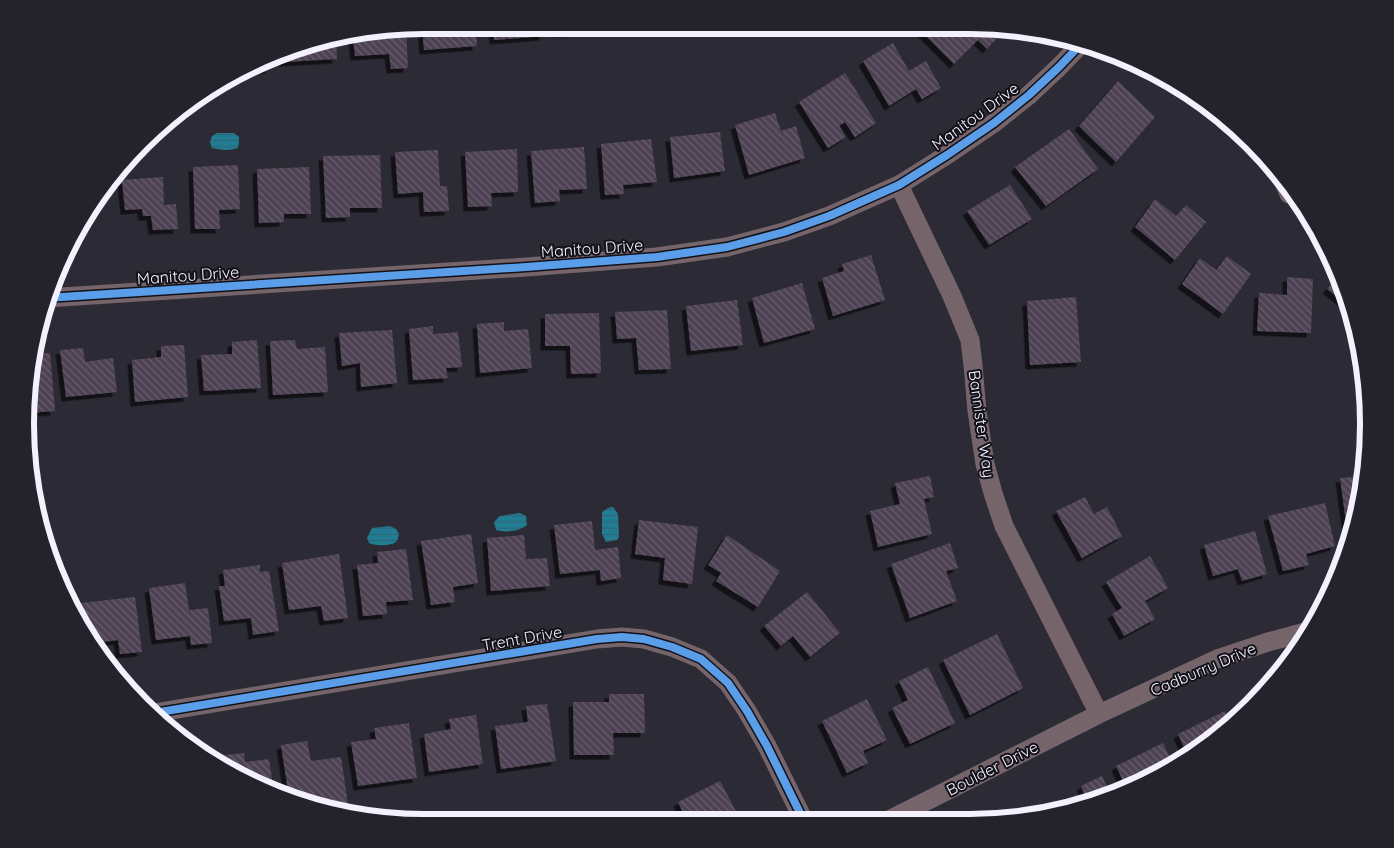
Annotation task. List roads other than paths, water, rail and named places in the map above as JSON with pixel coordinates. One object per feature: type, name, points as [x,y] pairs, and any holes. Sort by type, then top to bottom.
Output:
[{"type":"street","name":"Manitou Drive","points":[[55,297],[526,267],[656,257],[726,247],[784,232],[829,216],[899,185],[994,123],[1029,95],[1077,49]]},
{"type":"street","name":"Bannister Way","points":[[899,185],[952,296],[970,340],[977,411],[985,464],[1004,526],[1099,714]]},
{"type":"street","name":"Cadburry Drive","points":[[1099,714],[1217,659],[1299,634]]},
{"type":"street","name":"Trent Drive","points":[[161,712],[597,639],[622,637],[644,639],[672,647],[702,659],[728,683],[747,710],[800,814]]},
{"type":"street","name":"Boulder Drive","points":[[901,814],[1099,714]]},
{"type":"water","points":[[217,133],[234,133],[239,137],[238,148],[225,150],[212,148],[210,142],[212,136]]},
{"type":"water","points":[[613,507],[618,514],[619,537],[617,540],[606,542],[602,534],[602,512]]},
{"type":"water","points":[[520,513],[526,516],[527,525],[512,531],[496,530],[494,522],[500,516]]},
{"type":"water","points":[[390,526],[396,529],[399,534],[396,542],[382,545],[369,543],[367,538],[372,528]]}]
